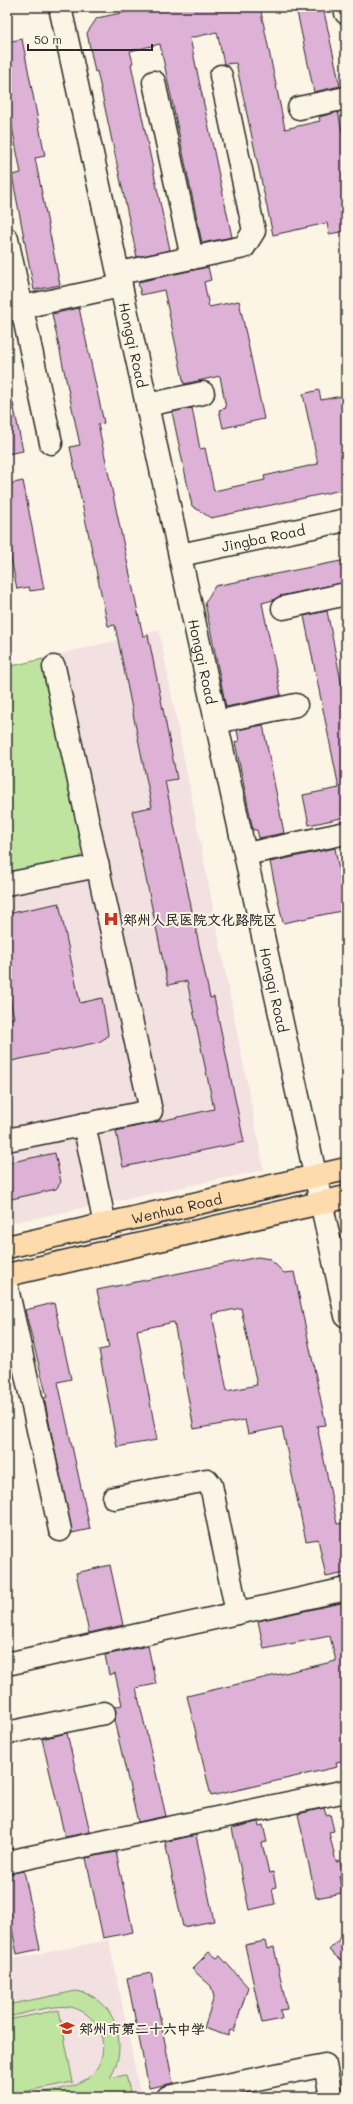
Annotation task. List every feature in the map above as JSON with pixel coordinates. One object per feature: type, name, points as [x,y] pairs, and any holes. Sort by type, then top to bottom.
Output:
[{"type":"main road","name":"Wenhua Road","points":[[7,1247],[346,1169]]},
{"type":"main road","name":"Wenhua Road","points":[[7,1274],[346,1196]]},
{"type":"street","name":"Hongqi Road","points":[[60,7],[346,1316]]},
{"type":"street","points":[[345,7],[346,13]]},
{"type":"street","points":[[14,309],[120,280],[192,258],[244,247],[254,231],[222,76]]},
{"type":"street","points":[[154,82],[192,258]]},
{"type":"street","points":[[298,108],[346,98]]},
{"type":"street","points":[[7,239],[14,309],[51,443]]},
{"type":"street","points":[[147,405],[203,393]]},
{"type":"street","name":"Jingba Road","points":[[180,555],[346,520]]},
{"type":"street","points":[[283,608],[346,594]]},
{"type":"street","points":[[7,1140],[151,1110],[54,667]]},
{"type":"street","points":[[217,722],[296,705]]},
{"type":"street","points":[[246,854],[346,833]]},
{"type":"street","points":[[7,884],[98,866]]},
{"type":"street","points":[[84,1124],[104,1225]]},
{"type":"street","points":[[7,1288],[15,1363],[60,1530]]},
{"type":"street","points":[[114,1498],[207,1480],[211,1485],[237,1613]]},
{"type":"street","points":[[7,1664],[346,1589]]},
{"type":"street","points":[[7,1733],[104,1713]]},
{"type":"street","points":[[7,1862],[346,1791]]},
{"type":"street","points":[[168,2097],[325,2065],[331,2097]]},
{"type":"shaded area","name":"郑州人民医院文化路院区","points":[[159,630],[264,1170],[7,1224],[7,667]]},
{"type":"shaded area","name":"郑州市第二十六中学","points":[[7,1933],[12,1959],[109,1940],[141,2097],[7,2097]]},
{"type":"green space","points":[[43,659],[84,852],[77,860],[7,874],[7,667]]},
{"type":"green space","points":[[76,1991],[90,1995],[101,2002],[110,2013],[116,2025],[119,2038],[119,2052],[116,2066],[110,2078],[126,2075],[130,2092],[104,2097],[15,2097],[60,2089],[77,2084],[93,2073],[100,2063],[102,2040],[92,2019],[82,2011],[63,2006],[7,2017],[7,2005]]},
{"type":"green space","points":[[59,2010],[73,2082],[7,2095],[7,2020]]},
{"type":"building","points":[[150,7],[260,7],[285,129],[320,121],[319,117],[338,112],[346,149],[346,231],[329,234],[327,223],[273,235],[236,63],[224,64],[217,32],[190,38],[232,237],[202,243],[160,44],[130,51],[133,63],[131,64],[170,250],[137,257],[97,71],[95,72],[87,33],[97,18]]},
{"type":"building","points":[[296,7],[323,7],[340,86],[314,92]]},
{"type":"building","points":[[22,39],[45,156],[35,158],[60,285],[34,290],[12,175],[21,173],[7,101],[7,42]]},
{"type":"building","points":[[208,267],[211,280],[204,282],[209,307],[239,301],[264,419],[223,428],[219,410],[226,408],[220,376],[184,384],[164,290],[141,295],[138,282]]},
{"type":"building","points":[[79,308],[104,423],[98,424],[143,636],[148,635],[177,779],[165,781],[210,998],[214,997],[244,1142],[123,1167],[116,1131],[214,1109],[187,981],[168,985],[132,811],[152,807],[115,625],[108,626],[70,447],[80,445],[52,314]]},
{"type":"building","points":[[319,390],[321,400],[346,395],[346,489],[211,518],[192,506],[172,412],[192,408],[200,449],[205,448],[214,491],[265,480],[264,476],[318,464],[303,394]]},
{"type":"building","points":[[7,403],[13,403],[23,451],[7,454]]},
{"type":"building","points":[[23,481],[44,589],[30,591],[29,587],[17,589],[7,538],[7,491],[10,491],[9,484]]},
{"type":"building","points":[[346,560],[346,582],[280,596],[262,603],[281,695],[226,707],[205,603],[215,586]]},
{"type":"building","points":[[327,611],[346,706],[346,817],[309,825],[303,795],[339,788],[304,616]]},
{"type":"building","points":[[263,725],[284,833],[259,838],[257,830],[253,830],[235,742],[239,741],[237,730]]},
{"type":"building","points":[[335,848],[346,910],[283,923],[270,862]]},
{"type":"building","points":[[59,903],[80,1003],[102,998],[108,1034],[107,1037],[99,1042],[7,1062],[7,1019],[14,1018],[7,986],[7,914]]},
{"type":"building","points":[[55,1153],[61,1182],[56,1189],[7,1200],[7,1163]]},
{"type":"building","points":[[258,1257],[270,1259],[284,1273],[294,1272],[326,1425],[317,1426],[337,1524],[343,1523],[346,1539],[346,1573],[326,1577],[318,1539],[306,1541],[282,1427],[248,1434],[245,1420],[194,1429],[174,1322],[137,1330],[157,1440],[117,1447],[99,1350],[109,1348],[97,1290]],"holes":[[[241,1308],[257,1385],[227,1391],[212,1314]]]},
{"type":"building","points":[[54,1303],[71,1379],[58,1382],[90,1529],[72,1533],[44,1398],[47,1397],[25,1310]]},
{"type":"building","points":[[110,1565],[123,1625],[89,1633],[76,1573]]},
{"type":"building","points":[[346,1602],[346,1760],[336,1762],[337,1767],[211,1796],[187,1696],[336,1661],[330,1636],[264,1649],[258,1621]]},
{"type":"building","points":[[148,1646],[156,1684],[136,1688],[166,1816],[138,1822],[114,1720],[116,1711],[114,1707],[122,1705],[115,1673],[109,1675],[105,1655]]},
{"type":"building","points":[[67,1733],[90,1832],[65,1837],[42,1739]]},
{"type":"building","points":[[324,1808],[326,1815],[330,1814],[334,1831],[329,1832],[336,1862],[340,1861],[343,1875],[339,1876],[342,1893],[316,1898],[298,1814]]},
{"type":"building","points":[[258,1822],[259,1826],[263,1825],[267,1842],[262,1843],[269,1873],[273,1872],[276,1887],[272,1888],[275,1904],[249,1910],[232,1828]]},
{"type":"building","points":[[196,1835],[214,1921],[183,1927],[165,1842]]},
{"type":"building","points":[[116,1852],[133,1932],[103,1938],[86,1858]]},
{"type":"building","points":[[24,1871],[40,1949],[17,1954],[7,1904],[7,1874]]},
{"type":"building","points":[[346,1932],[346,1965],[329,1950]]},
{"type":"building","points":[[265,1941],[267,1949],[274,1947],[287,2009],[280,2010],[282,2019],[262,2023],[245,1945]]},
{"type":"building","points":[[209,1952],[217,1958],[220,1956],[248,1987],[234,2031],[230,2030],[228,2036],[204,2028],[214,1997],[211,1986],[192,1969]]},
{"type":"building","points":[[151,1973],[173,2083],[149,2088],[127,1978]]},
{"type":"place","name":"郑州人民医院文化路院区","points":[[111,919]]},
{"type":"place","name":"郑州市第二十六中学","points":[[67,2028]]}]
